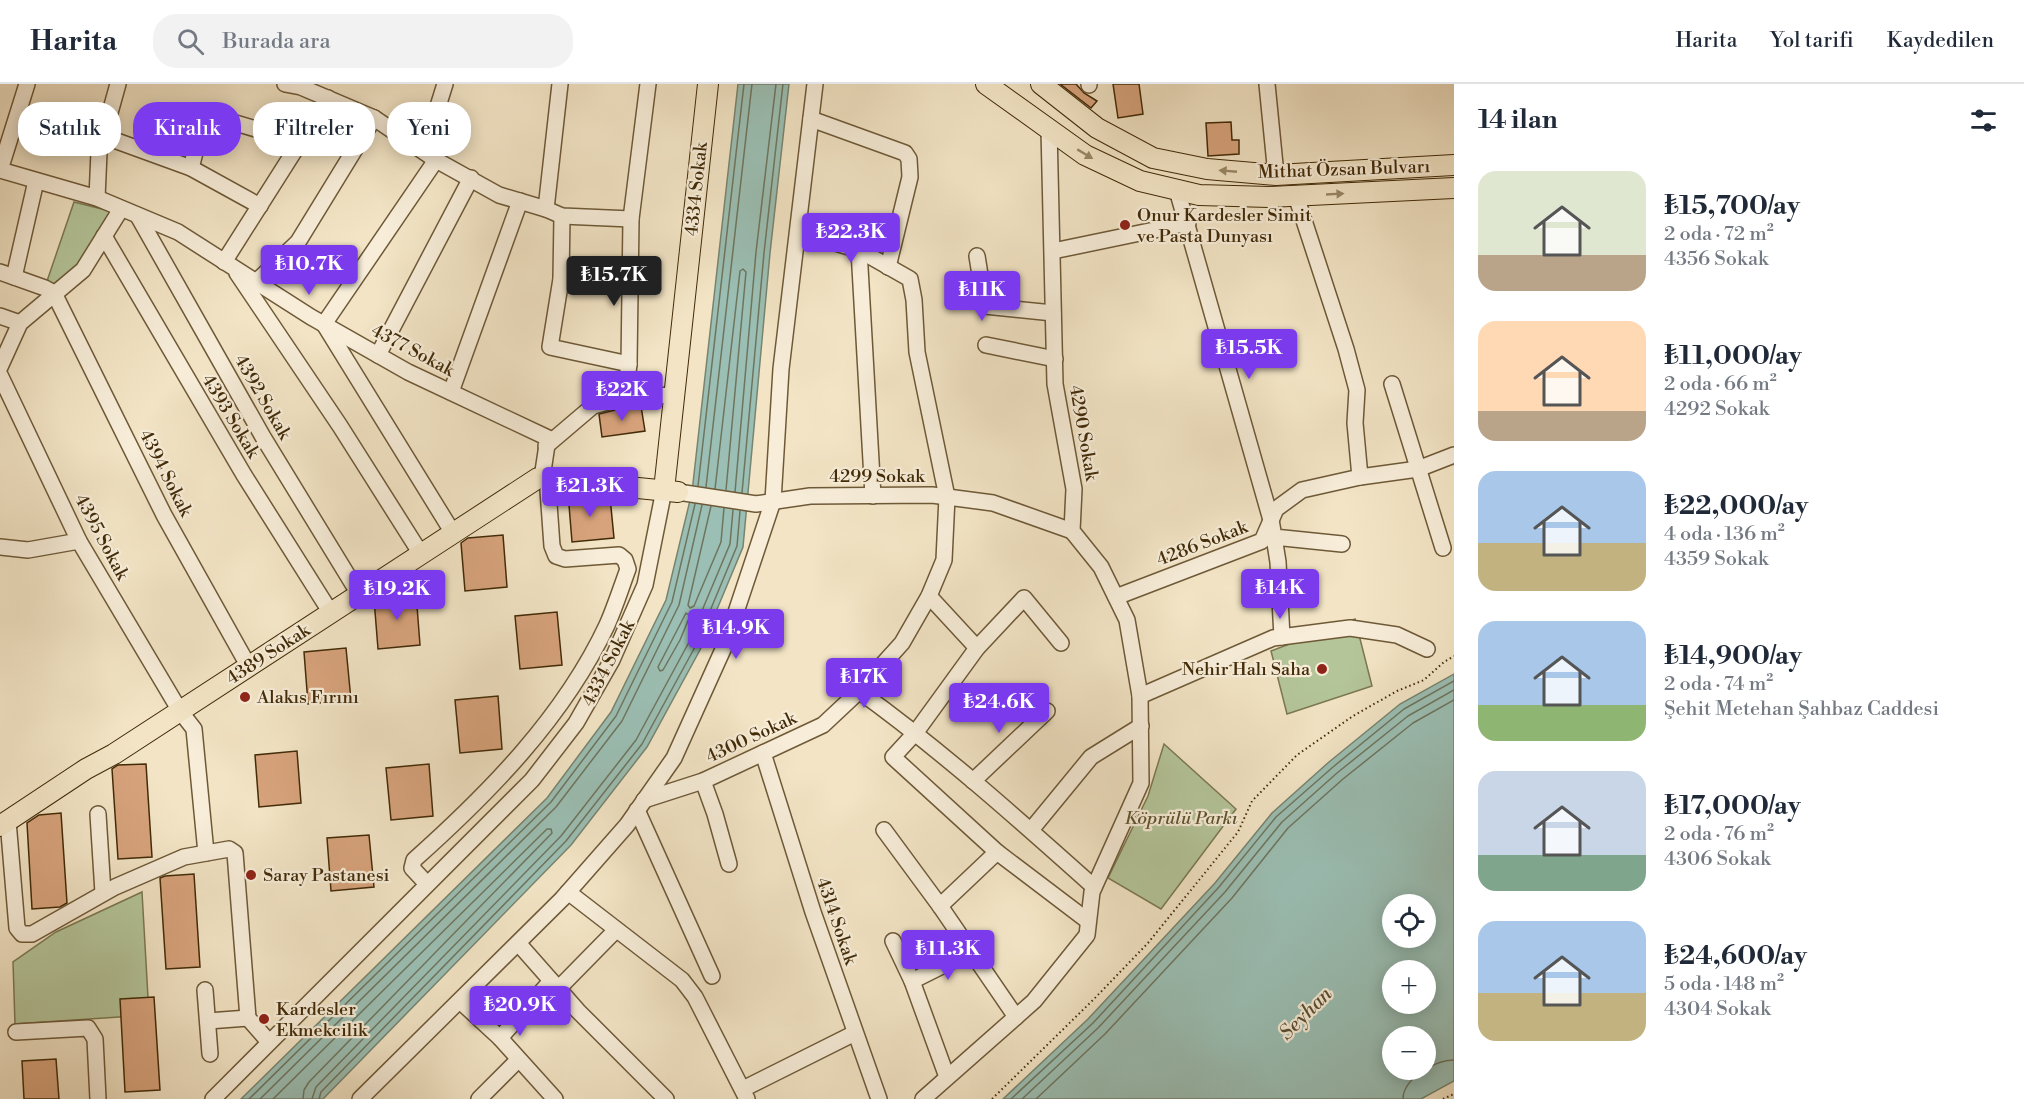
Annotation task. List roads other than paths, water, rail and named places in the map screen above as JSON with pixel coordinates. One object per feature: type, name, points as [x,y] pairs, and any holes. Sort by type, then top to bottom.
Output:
[{"type":"main road","name":"4334 Sokak","points":[[671,491],[674,395],[708,84]]},
{"type":"main road","name":"Mithat Özsan Bulvarı","points":[[986,84],[1085,155],[1140,181],[1177,190],[1199,195],[1269,197],[1449,192]]},
{"type":"main road","name":"Mithat Özsan Bulvarı","points":[[1041,84],[1096,128],[1153,158],[1207,169],[1276,175],[1454,165]]},
{"type":"main road","name":"4389 Sokak","points":[[4,823],[249,667],[538,478],[545,484]]},
{"type":"main road","points":[[545,484],[671,491]]},
{"type":"street","points":[[113,102],[118,84]]},
{"type":"street","points":[[285,84],[303,86],[337,102]]},
{"type":"street","points":[[441,102],[445,84]]},
{"type":"street","points":[[546,209],[560,84]]},
{"type":"street","points":[[625,397],[629,364],[631,219],[648,84]]},
{"type":"street","points":[[364,1098],[568,892],[627,825],[674,758],[725,645],[773,501],[781,369],[815,84]]},
{"type":"street","points":[[1267,84],[1276,175]]},
{"type":"street","points":[[0,170],[23,85]]},
{"type":"street","points":[[325,102],[328,98]]},
{"type":"street","points":[[191,168],[205,114],[253,128]]},
{"type":"street","points":[[798,232],[859,250],[888,267],[910,177],[909,159],[904,153],[811,119]]},
{"type":"street","name":"4290 Sokak","points":[[1049,129],[1055,384],[1074,489],[1072,531]]},
{"type":"street","points":[[121,143],[191,168],[260,206]]},
{"type":"street","points":[[97,198],[99,156]]},
{"type":"street","points":[[291,156],[228,264],[340,426],[421,554]]},
{"type":"street","points":[[256,282],[298,242],[351,156]]},
{"type":"street","points":[[429,156],[324,324],[453,533]]},
{"type":"street","points":[[432,156],[499,195],[562,216],[631,219]]},
{"type":"street","name":"4377 Sokak","points":[[0,170],[97,198],[178,232],[324,324],[408,372],[548,438],[546,446]]},
{"type":"street","points":[[378,355],[471,178]]},
{"type":"street","points":[[36,181],[7,275],[54,293]]},
{"type":"street","points":[[1177,190],[1271,520],[1278,562],[1282,637]]},
{"type":"street","points":[[1296,196],[1346,349],[1357,390],[1356,423],[1360,477]]},
{"type":"street","points":[[451,392],[520,201]]},
{"type":"street","points":[[0,368],[20,323],[83,270],[121,209]]},
{"type":"street","name":"4392 Sokak","points":[[138,216],[263,437],[359,594]]},
{"type":"street","points":[[562,216],[561,279],[550,347],[629,364]]},
{"type":"street","points":[[1053,251],[1188,223]]},
{"type":"street","name":"4393 Sokak","points":[[104,236],[219,434],[331,613]]},
{"type":"street","points":[[859,250],[873,496]]},
{"type":"street","points":[[978,256],[985,306],[1053,313]]},
{"type":"street","name":"4300 Sokak","points":[[640,805],[703,781],[823,725],[859,691],[902,643],[929,596],[944,560],[947,497],[917,352],[914,300],[910,279],[888,267]]},
{"type":"street","points":[[561,279],[631,286]]},
{"type":"street","name":"4394 Sokak","points":[[54,293],[164,515],[249,667]]},
{"type":"street","points":[[0,316],[20,323]]},
{"type":"street","points":[[986,345],[1054,359]]},
{"type":"street","name":"4395 Sokak","points":[[0,375],[79,541],[180,711],[194,729],[206,853]]},
{"type":"street","points":[[1392,384],[1443,548]]},
{"type":"street","points":[[427,884],[412,868],[414,860],[464,815],[532,742],[571,689],[607,625],[628,569],[626,560],[619,555],[565,559],[556,556],[552,546],[545,484],[546,446],[592,406],[625,397],[674,395]]},
{"type":"street","name":"4286 Sokak","points":[[1116,597],[1262,542],[1276,508],[1302,490],[1360,477],[1418,469],[1454,455]]},
{"type":"street","name":"4299 Sokak","points":[[671,491],[756,504],[810,496],[933,495],[993,503],[1072,531]]},
{"type":"street","name":"4334 Sokak","points":[[213,1099],[532,780],[576,723],[612,660],[645,585],[671,491]]},
{"type":"street","points":[[923,1099],[1034,1001],[1087,935],[1094,887],[1141,783],[1140,696],[1127,620],[1101,567],[1072,531]]},
{"type":"street","points":[[1274,537],[1342,544]]},
{"type":"street","points":[[0,547],[28,550],[79,541]]},
{"type":"street","points":[[929,596],[977,648]]},
{"type":"street","points":[[1061,643],[1024,597],[977,648],[916,732],[894,757],[997,852],[1088,921]]},
{"type":"street","points":[[1140,696],[1273,638],[1350,628],[1397,634],[1427,649]]},
{"type":"street","points":[[859,691],[916,732],[1094,887]]},
{"type":"street","points":[[973,781],[1047,711]]},
{"type":"street","points":[[1031,830],[1091,757],[1141,726]]},
{"type":"street","name":"4314 Sokak","points":[[762,753],[813,912],[879,1099]]},
{"type":"street","points":[[703,781],[716,814],[729,864]]},
{"type":"street","points":[[640,805],[712,976]]},
{"type":"street","points":[[98,814],[103,893]]},
{"type":"street","points":[[4,823],[17,928],[22,934],[32,934],[103,893],[184,857],[229,849],[236,853],[248,1018],[269,1042]]},
{"type":"street","points":[[884,830],[940,906],[1016,1017]]},
{"type":"street","points":[[940,906],[997,852]]},
{"type":"street","points":[[568,892],[682,980],[695,997],[745,1094],[855,1033]]},
{"type":"street","points":[[500,1038],[554,985],[616,930]]},
{"type":"street","points":[[893,941],[912,981],[947,1077]]},
{"type":"street","points":[[518,943],[554,985],[666,1099]]},
{"type":"street","points":[[912,981],[970,952]]},
{"type":"street","points":[[205,990],[210,1054]]},
{"type":"street","points":[[460,1001],[500,1038],[555,1099]]},
{"type":"street","points":[[208,1021],[248,1018]]},
{"type":"street","points":[[16,1032],[88,1028],[95,1039],[98,1099]]},
{"type":"street","points":[[479,1099],[518,1060]]},
{"type":"water","points":[[738,84],[789,84],[770,253],[743,547],[700,650],[647,747],[571,845],[323,1099],[241,1099],[547,798],[611,712],[666,600],[692,492]]},
{"type":"water","name":"Seyhan","points":[[1454,674],[1454,1081],[1421,1099],[1003,1099],[1088,1019],[1215,883],[1272,813],[1329,762],[1400,704]]},
{"type":"place","name":"Onur Kardesler Simit ve Pasta Dunyası","points":[[1125,225]]},
{"type":"place","name":"Nehir Halı Saha","points":[[1322,669]]},
{"type":"place","name":"Alakıs Fırını","points":[[245,697]]},
{"type":"place","name":"Saray Pastanesi","points":[[251,875]]},
{"type":"place","name":"Kardesler Ekmekcilik","points":[[264,1019]]},
{"type":"park label","name":"Köprülü Parkı","points":[[1181,818]]}]
